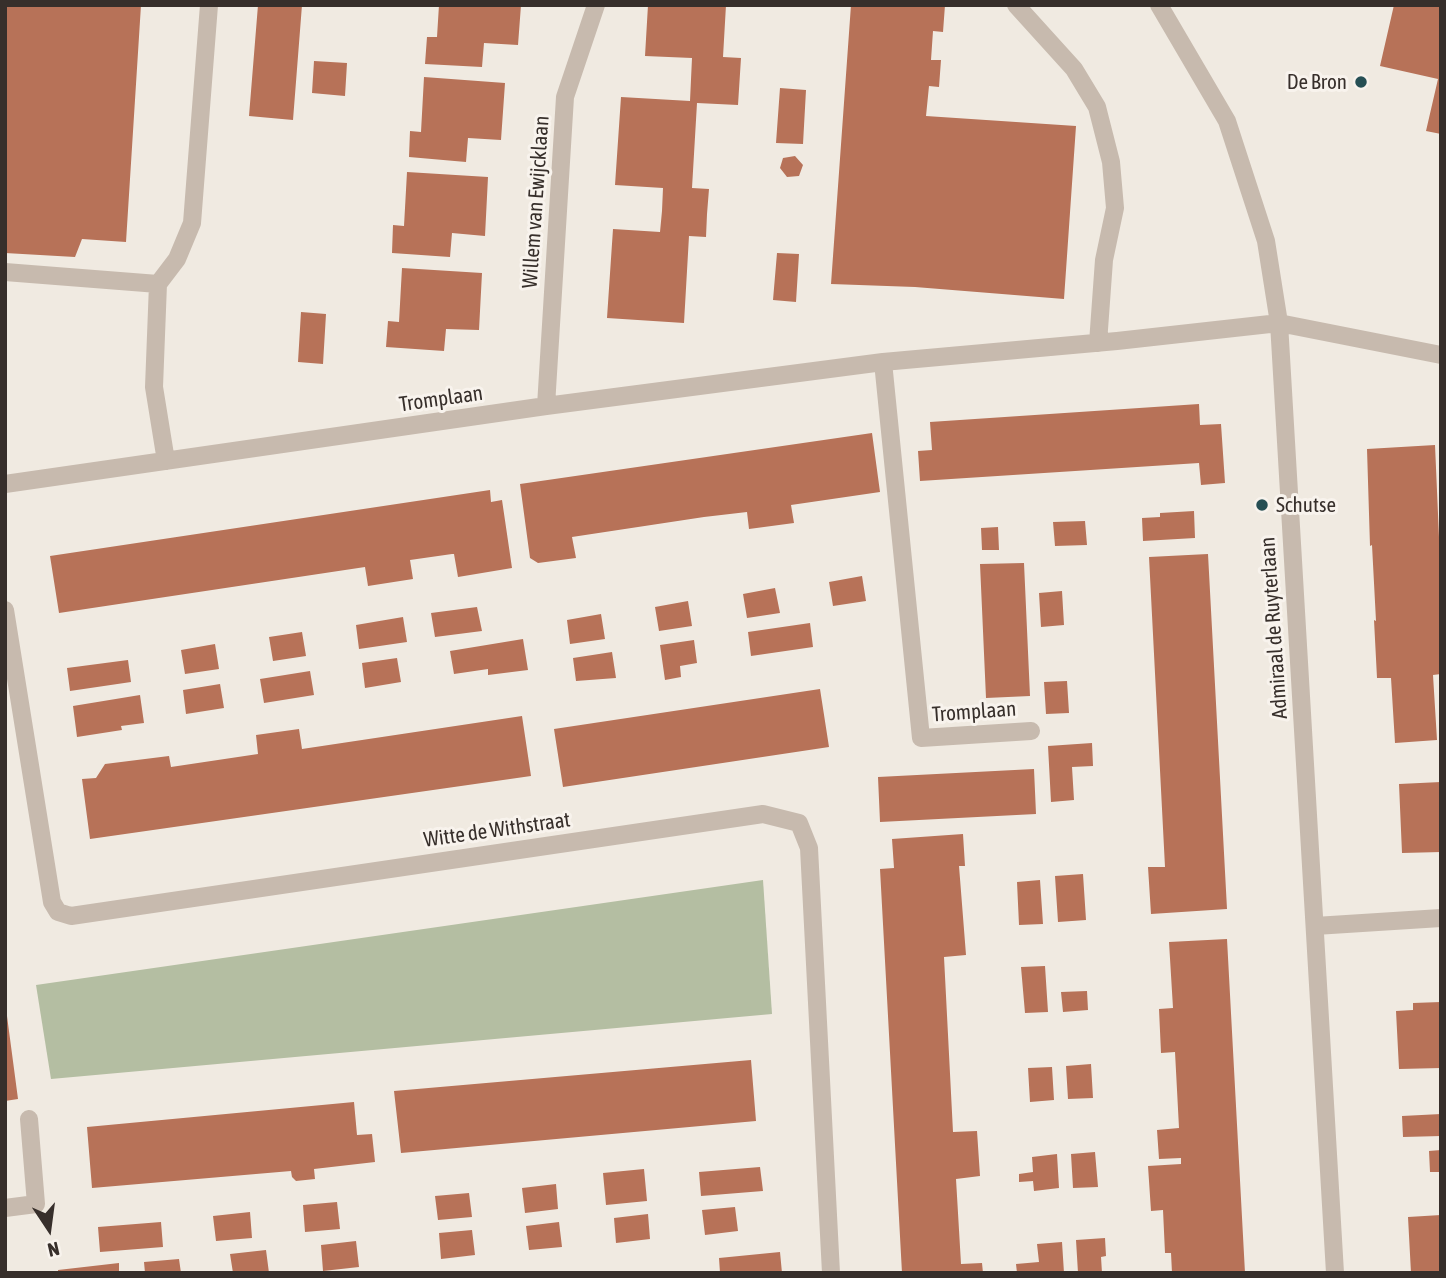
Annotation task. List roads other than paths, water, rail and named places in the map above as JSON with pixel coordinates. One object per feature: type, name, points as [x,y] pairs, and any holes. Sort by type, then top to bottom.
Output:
[{"type":"street","points":[[166,461],[154,387],[158,284],[177,259],[192,223],[209,5]]},
{"type":"street","name":"Willem van Ewijcklaan","points":[[546,406],[565,97],[596,5]]},
{"type":"street","points":[[1016,5],[1074,69],[1097,107],[1111,162],[1115,208],[1104,260],[1098,343]]},
{"type":"street","name":"Admiraal de Ruyterlaan","points":[[1158,5],[1227,121],[1266,241],[1279,323],[1335,1273]]},
{"type":"street","points":[[5,272],[158,284]]},
{"type":"street","name":"Tromplaan","points":[[5,484],[546,406],[883,362],[1098,343],[1279,323],[1441,355]]},
{"type":"street","name":"Tromplaan","points":[[883,362],[921,738],[1031,731]]},
{"type":"street","name":"Witte de Withstraat","points":[[5,610],[52,902],[58,912],[71,916],[763,814],[799,823],[809,848],[831,1273]]},
{"type":"street","points":[[1315,926],[1441,918]]},
{"type":"street","points":[[5,1208],[36,1204],[29,1119]]},
{"type":"place","name":"De Bron","points":[[1361,82]]},
{"type":"place","name":"Schutse","points":[[1262,505]]}]
